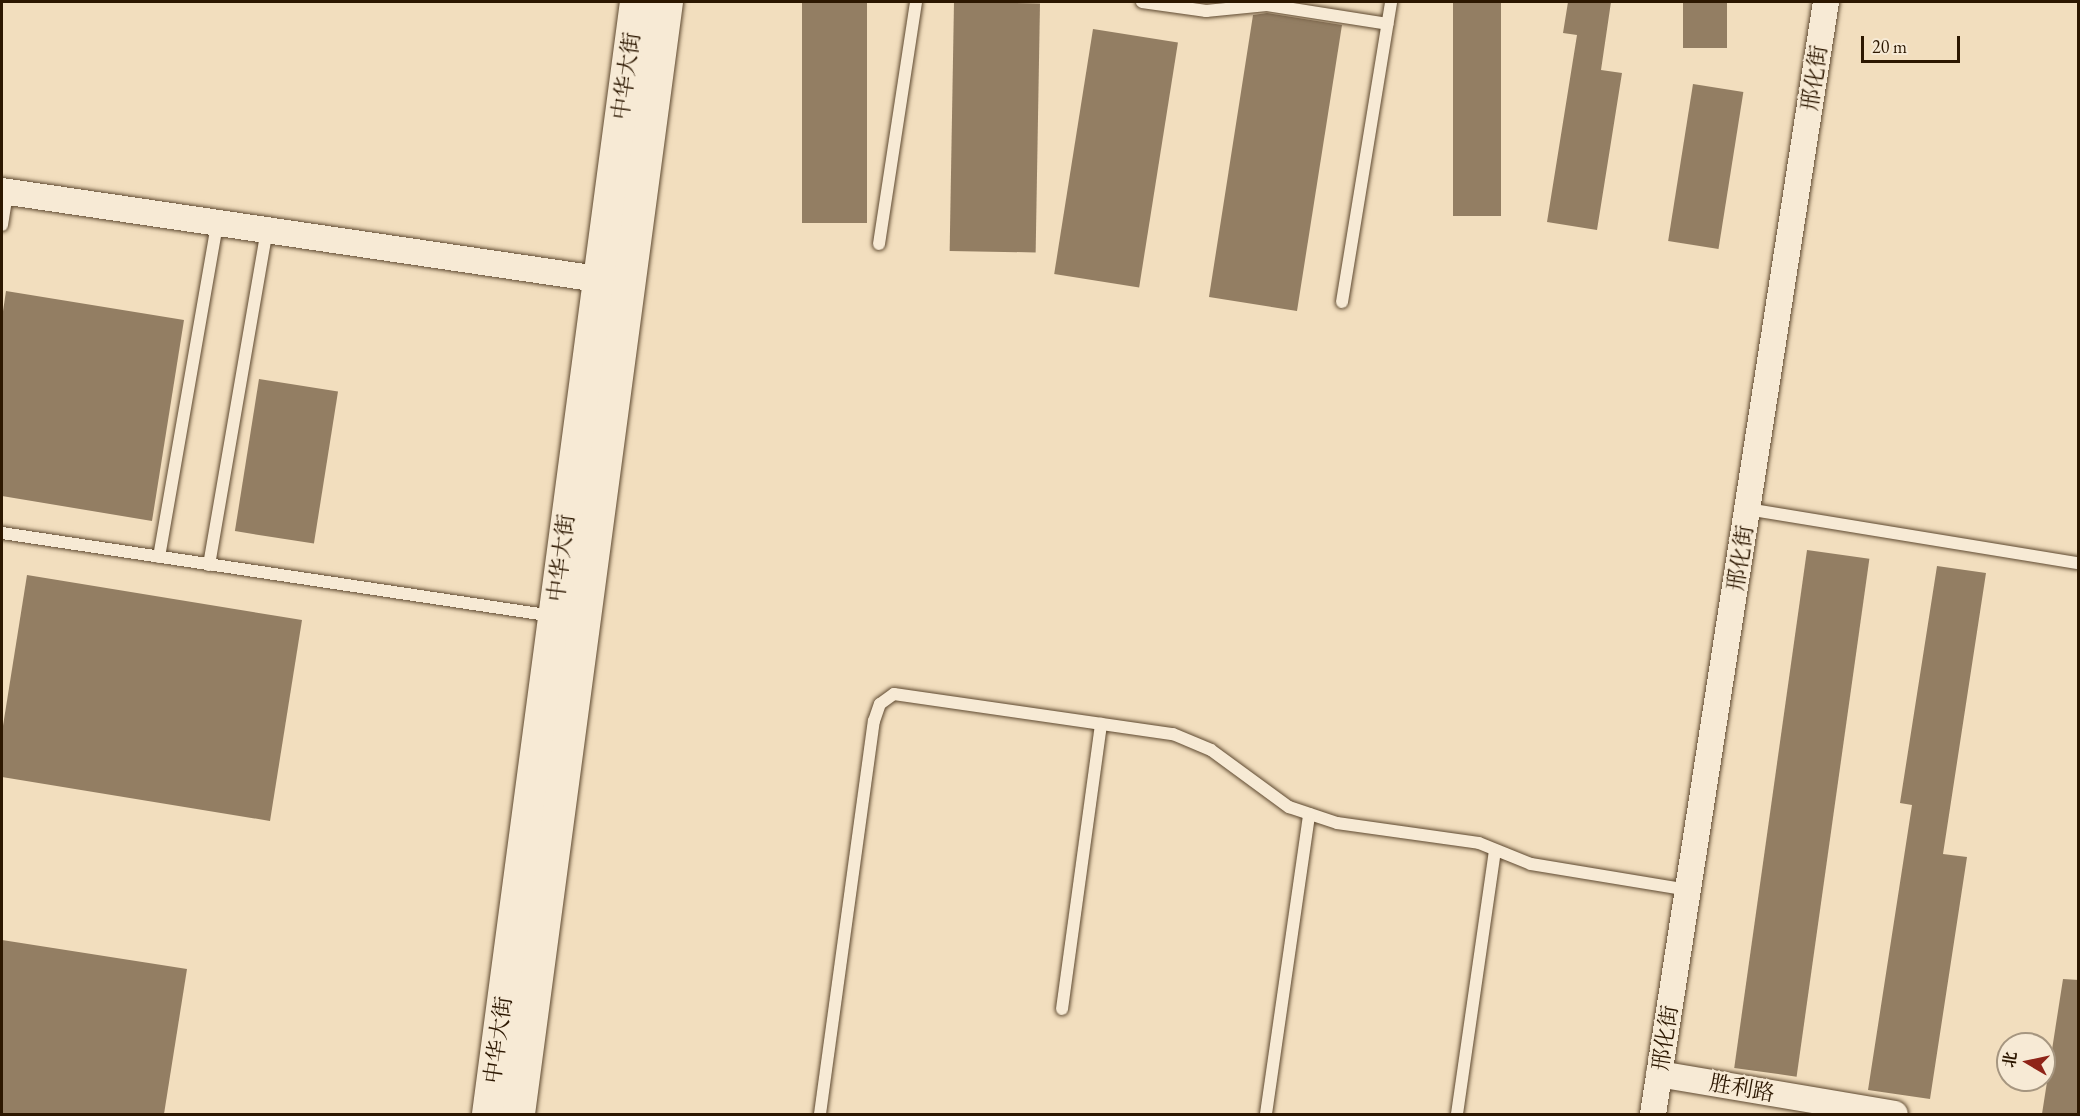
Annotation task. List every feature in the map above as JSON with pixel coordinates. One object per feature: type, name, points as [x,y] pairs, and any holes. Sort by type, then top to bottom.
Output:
[{"type":"street","name":"中华大街","points":[[488,1114],[636,2]]},
{"type":"street","name":"中华大街","points":[[519,1114],[667,2]]},
{"type":"street","name":"邢化街","points":[[1653,1114],[1826,2]]},
{"type":"street","points":[[4,192],[598,279]]},
{"type":"street","name":"胜利路","points":[[1659,1074],[1895,1114]]},
{"type":"lane","points":[[879,244],[916,2]]},
{"type":"lane","points":[[1142,2],[1232,6],[1267,5],[1388,24]]},
{"type":"lane","points":[[1342,302],[1391,2]]},
{"type":"lane","points":[[2,225],[4,192]]},
{"type":"lane","points":[[159,557],[217,223]]},
{"type":"lane","points":[[209,565],[267,230]]},
{"type":"lane","points":[[1747,509],[2079,562]]},
{"type":"lane","points":[[2,534],[553,616]]},
{"type":"lane","points":[[819,1114],[880,704],[894,694],[1173,734],[1211,750],[1289,807],[1337,823],[1479,843],[1531,864],[1688,890]]},
{"type":"lane","points":[[1062,1009],[1101,724]]},
{"type":"lane","points":[[1266,1114],[1309,814]]},
{"type":"lane","points":[[1457,1114],[1495,851]]},
{"type":"building","points":[[802,2],[867,2],[867,223],[802,223]]},
{"type":"building","points":[[954,2],[1040,4],[1036,252],[950,251]]},
{"type":"building","points":[[1453,2],[1501,2],[1501,216],[1453,216]]},
{"type":"building","points":[[1568,2],[1611,2],[1601,70],[1622,73],[1597,230],[1547,222],[1577,35],[1563,33]]},
{"type":"building","points":[[1683,2],[1727,2],[1727,48],[1683,48]]},
{"type":"building","points":[[1267,13],[1342,25],[1297,311],[1209,297],[1253,15]]},
{"type":"building","points":[[1093,29],[1178,42],[1139,287],[1054,274]]},
{"type":"building","points":[[1693,84],[1743,92],[1718,249],[1668,241]]},
{"type":"building","points":[[6,291],[184,320],[152,521],[2,496],[2,318]]},
{"type":"building","points":[[259,379],[338,392],[314,544],[235,531]]},
{"type":"building","points":[[1807,550],[1869,559],[1797,1077],[1734,1068]]},
{"type":"building","points":[[1937,566],[1986,573],[1943,854],[1967,857],[1930,1099],[1868,1090],[1912,805],[1900,803]]},
{"type":"building","points":[[27,575],[302,620],[270,821],[2,777],[2,732]]},
{"type":"building","points":[[2,940],[187,969],[164,1114],[2,1114]]},
{"type":"building","points":[[2063,979],[2079,980],[2079,1114],[2042,1114],[2045,1092],[2056,1092],[2055,1032]]}]
